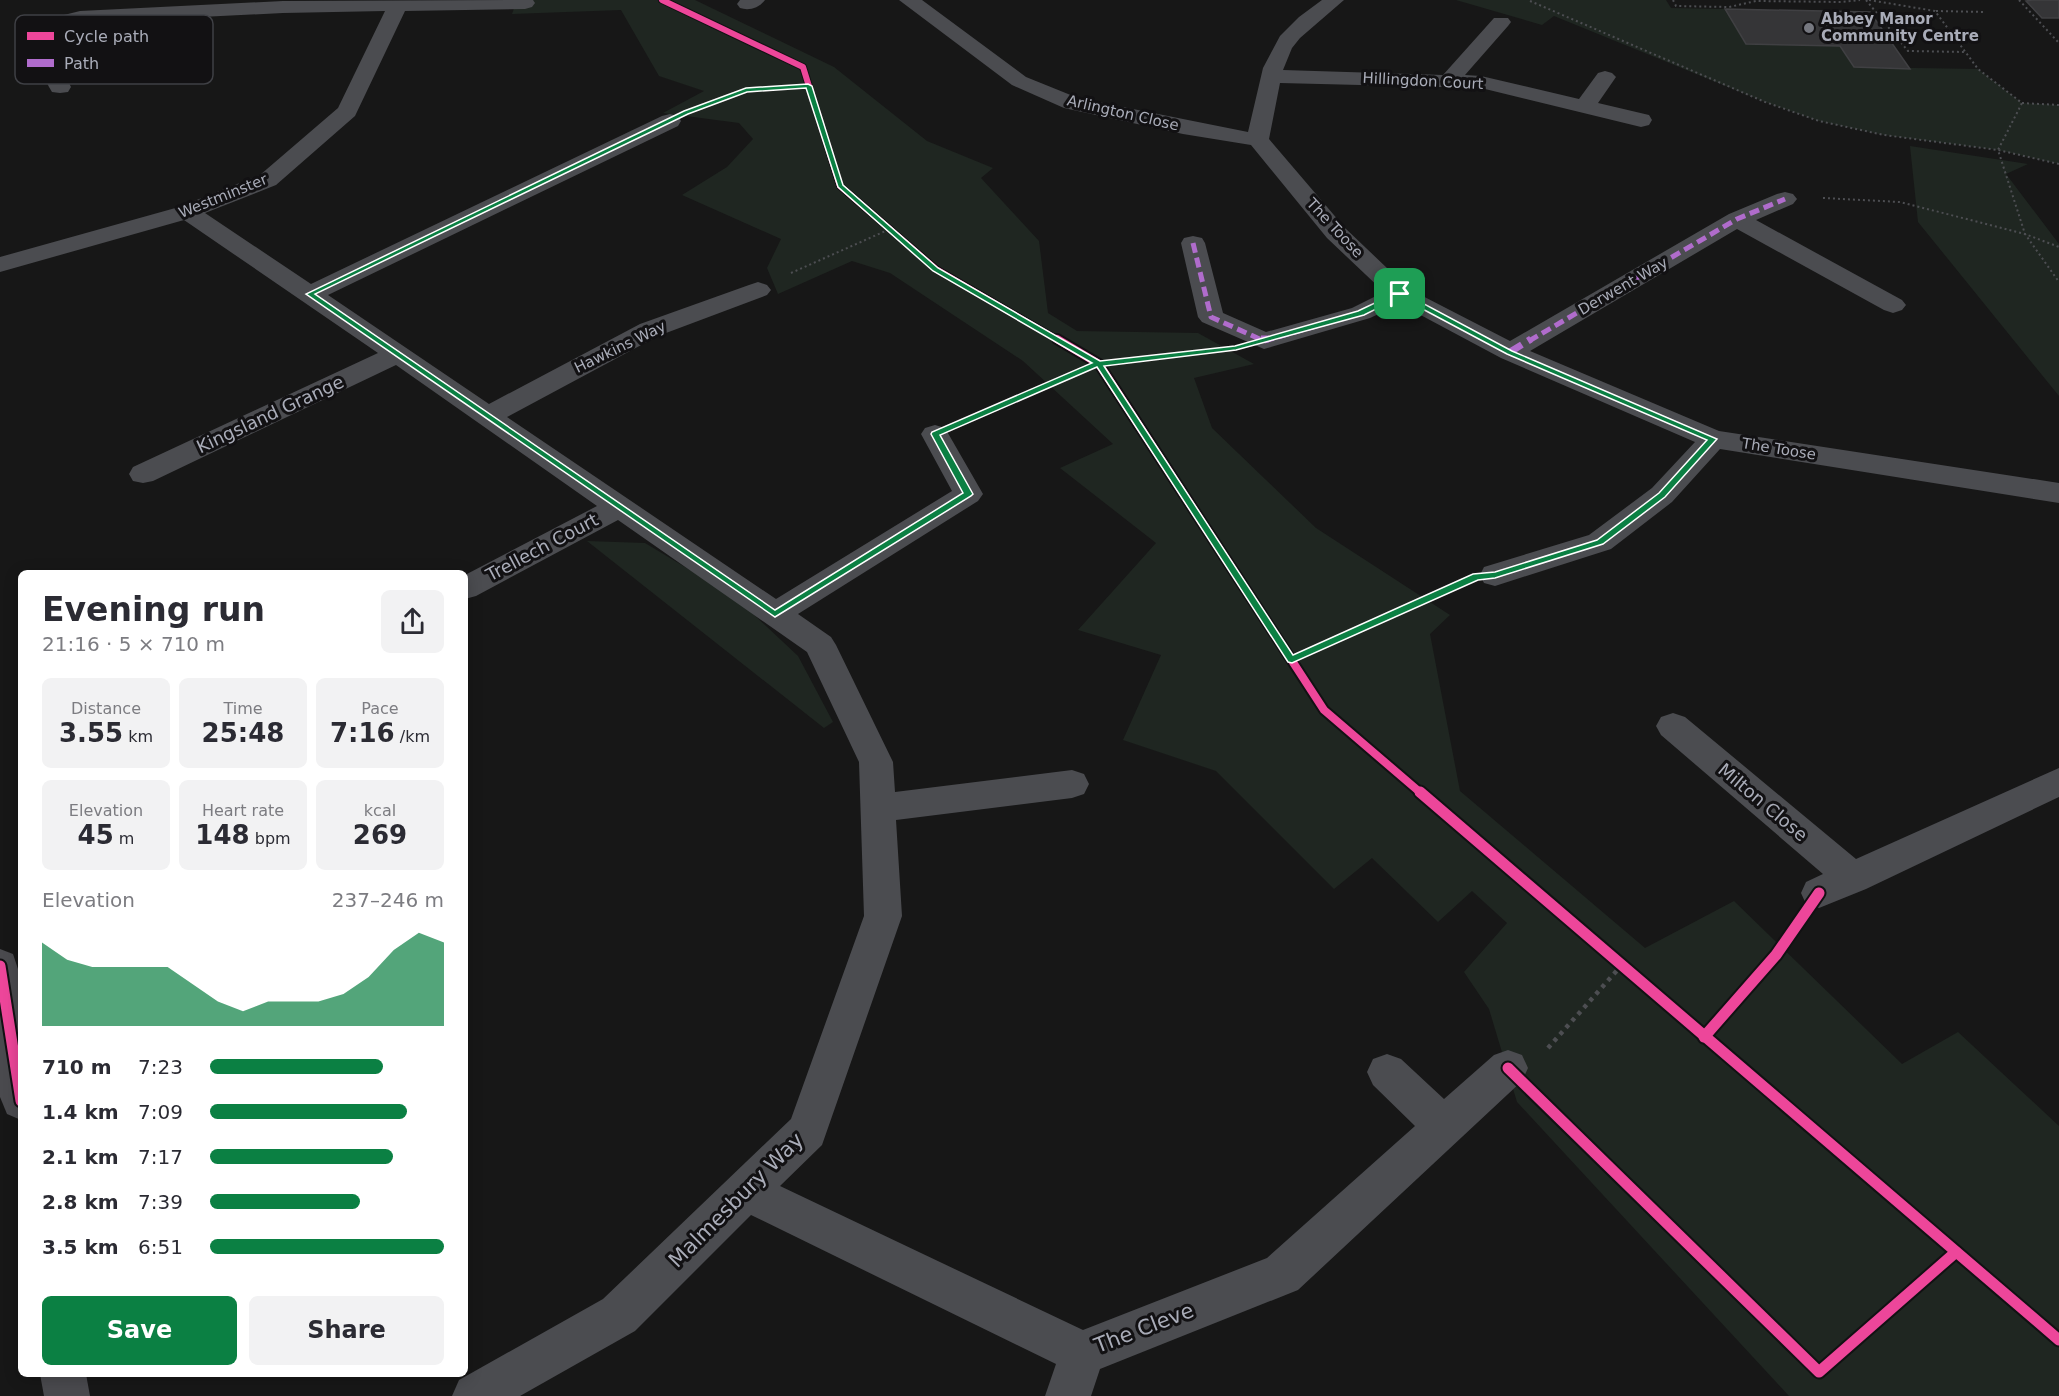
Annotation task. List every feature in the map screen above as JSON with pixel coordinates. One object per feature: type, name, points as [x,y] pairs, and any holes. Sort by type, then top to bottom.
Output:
[{"type":"street","name":"Arlington Close","points":[[909,0],[1019,81],[1061,98],[1183,127],[1258,140]]},
{"type":"street","points":[[1258,140],[1261,114],[1282,48],[1303,23],[1334,0]]},
{"type":"street","points":[[112,15],[286,4],[525,3]]},
{"type":"street","name":"Westminster","points":[[0,265],[188,213],[268,180],[348,111],[398,5]]},
{"type":"street","points":[[1449,81],[1501,22]]},
{"type":"street","name":"Hillingdon Court","points":[[1272,76],[1481,82],[1641,120]]},
{"type":"street","points":[[1585,106],[1605,77]]},
{"type":"street","points":[[310,294],[670,121]]},
{"type":"street","name":"The Toose","points":[[1258,140],[1336,233],[1400,294],[1510,352],[1713,439],[2059,493]]},
{"type":"street","name":"Derwent Way","points":[[1510,352],[1737,219],[1785,199]]},
{"type":"street","name":"Malmesbury Way","points":[[188,213],[398,354],[820,645],[876,762],[883,916],[807,1131],[619,1315],[475,1396]]},
{"type":"street","points":[[1737,219],[1893,305]]},
{"type":"street","points":[[1193,243],[1211,317],[1264,341],[1361,313],[1400,294]]},
{"type":"street","name":"Hawkins Way","points":[[487,416],[649,330],[758,290]]},
{"type":"street","name":"Kingsland Grange","points":[[143,474],[398,354]]},
{"type":"street","points":[[775,614],[968,494],[935,434]]},
{"type":"street","points":[[1495,575],[1600,542],[1662,495],[1713,439]]},
{"type":"street","name":"Trellech Court","points":[[468,586],[619,507]]},
{"type":"street","name":"Milton Close","points":[[1673,726],[1853,878]]},
{"type":"street","points":[[1819,893],[2059,782]]},
{"type":"street","points":[[879,807],[1072,783]]},
{"type":"street","points":[[0,966],[18,1082]]},
{"type":"street","name":"The Cleve","points":[[746,1191],[1082,1353],[1282,1274],[1508,1068]]},
{"type":"street","points":[[1387,1072],[1444,1126]]},
{"type":"street","points":[[1068,1396],[1082,1353]]},
{"type":"street","points":[[64,1377],[67,1396]]},
{"type":"path","points":[[662,0],[722,29]]},
{"type":"path","points":[[1527,0],[1542,4],[1765,102],[1819,121],[1884,135],[1998,150],[2059,164]]},
{"type":"path","points":[[1673,0],[1676,6],[1730,7],[1756,1],[1840,2],[1860,0]]},
{"type":"path","points":[[1868,0],[1935,11],[1985,12]]},
{"type":"path","points":[[1868,0],[1908,51],[1964,52]]},
{"type":"path","points":[[2019,0],[2059,43]]},
{"type":"path","points":[[1935,11],[1978,69],[2022,103],[2059,105]]},
{"type":"path","points":[[732,33],[803,67],[840,186],[936,269],[1099,364],[1324,710],[2059,1340]]},
{"type":"path","points":[[670,121],[746,90],[808,86]]},
{"type":"path","points":[[2022,103],[1998,150],[2025,234],[2059,282]]},
{"type":"path","points":[[1785,199],[1798,196],[1900,202],[2025,234],[2059,247]]},
{"type":"path","points":[[758,290],[890,229]]},
{"type":"path","points":[[935,434],[1099,364],[1236,348],[1264,341]]},
{"type":"path","points":[[1292,659],[1477,577],[1495,575]]},
{"type":"path","points":[[1704,1037],[1776,955],[1819,893]]},
{"type":"path","points":[[1621,966],[1545,1052],[1508,1068],[1819,1372],[1956,1252]]},
{"type":"shaded area","points":[[517,0],[695,0],[834,67],[927,141],[993,168],[981,178],[1039,241],[1048,313],[1077,331],[1198,333],[1254,364],[1194,378],[1212,428],[1316,528],[1450,615],[1430,634],[1460,791],[1645,948],[1734,901],[1902,1064],[1958,1032],[2059,1126],[2059,1396],[1789,1396],[1517,1102],[1489,1009],[1464,972],[1507,923],[1472,891],[1438,922],[1372,858],[1334,889],[1216,771],[1123,740],[1161,655],[1078,630],[1156,543],[1060,468],[1113,444],[1023,361],[890,273],[852,261],[778,294],[767,268],[781,239],[682,195],[727,167],[753,139],[739,123],[663,113],[704,91],[659,76],[621,10],[512,14]]},
{"type":"shaded area","points":[[1456,0],[1666,0],[1671,8],[1724,9],[1746,44],[1840,46],[1854,67],[1978,69],[2022,103],[2059,105],[2059,164],[1998,150],[1884,135],[1819,121],[1765,102],[1554,16],[1542,25]]},
{"type":"shaded area","points":[[1910,146],[2028,164],[2006,174],[2059,244],[2059,396],[1918,222]]},
{"type":"shaded area","points":[[587,541],[645,543],[735,597],[798,656],[833,722],[824,728]]},
{"type":"building","points":[[2059,0],[2059,18],[2042,18],[2026,1]]},
{"type":"building","name":"Abbey Manor Community Centre","points":[[1725,9],[1870,12],[1910,69],[1854,67],[1840,46],[1746,44]]},
{"type":"marked path","points":[[1510,352],[1737,219],[1785,199]]},
{"type":"marked path","points":[[1193,243],[1211,317],[1264,341],[1361,313],[1400,294]]},
{"type":"cycle path","points":[[662,0],[803,67],[840,186],[936,269],[1099,364],[1324,710],[2059,1340]]},
{"type":"cycle path","points":[[1704,1037],[1776,955],[1819,893]]},
{"type":"cycle path","points":[[0,966],[18,1082]]},
{"type":"cycle path","points":[[1508,1068],[1819,1372],[1956,1252]]},
{"type":"place","name":"Abbey Manor Community Centre","points":[[1809,28]]},
{"type":"route","points":[[1400,294],[1361,313],[1236,348],[1099,364],[936,269],[840,186],[808,86],[746,90],[686,112],[310,294],[775,614],[968,494],[935,434],[1099,364],[1292,659],[1477,577],[1495,575],[1600,542],[1662,495],[1713,439],[1510,352],[1400,294]]}]
